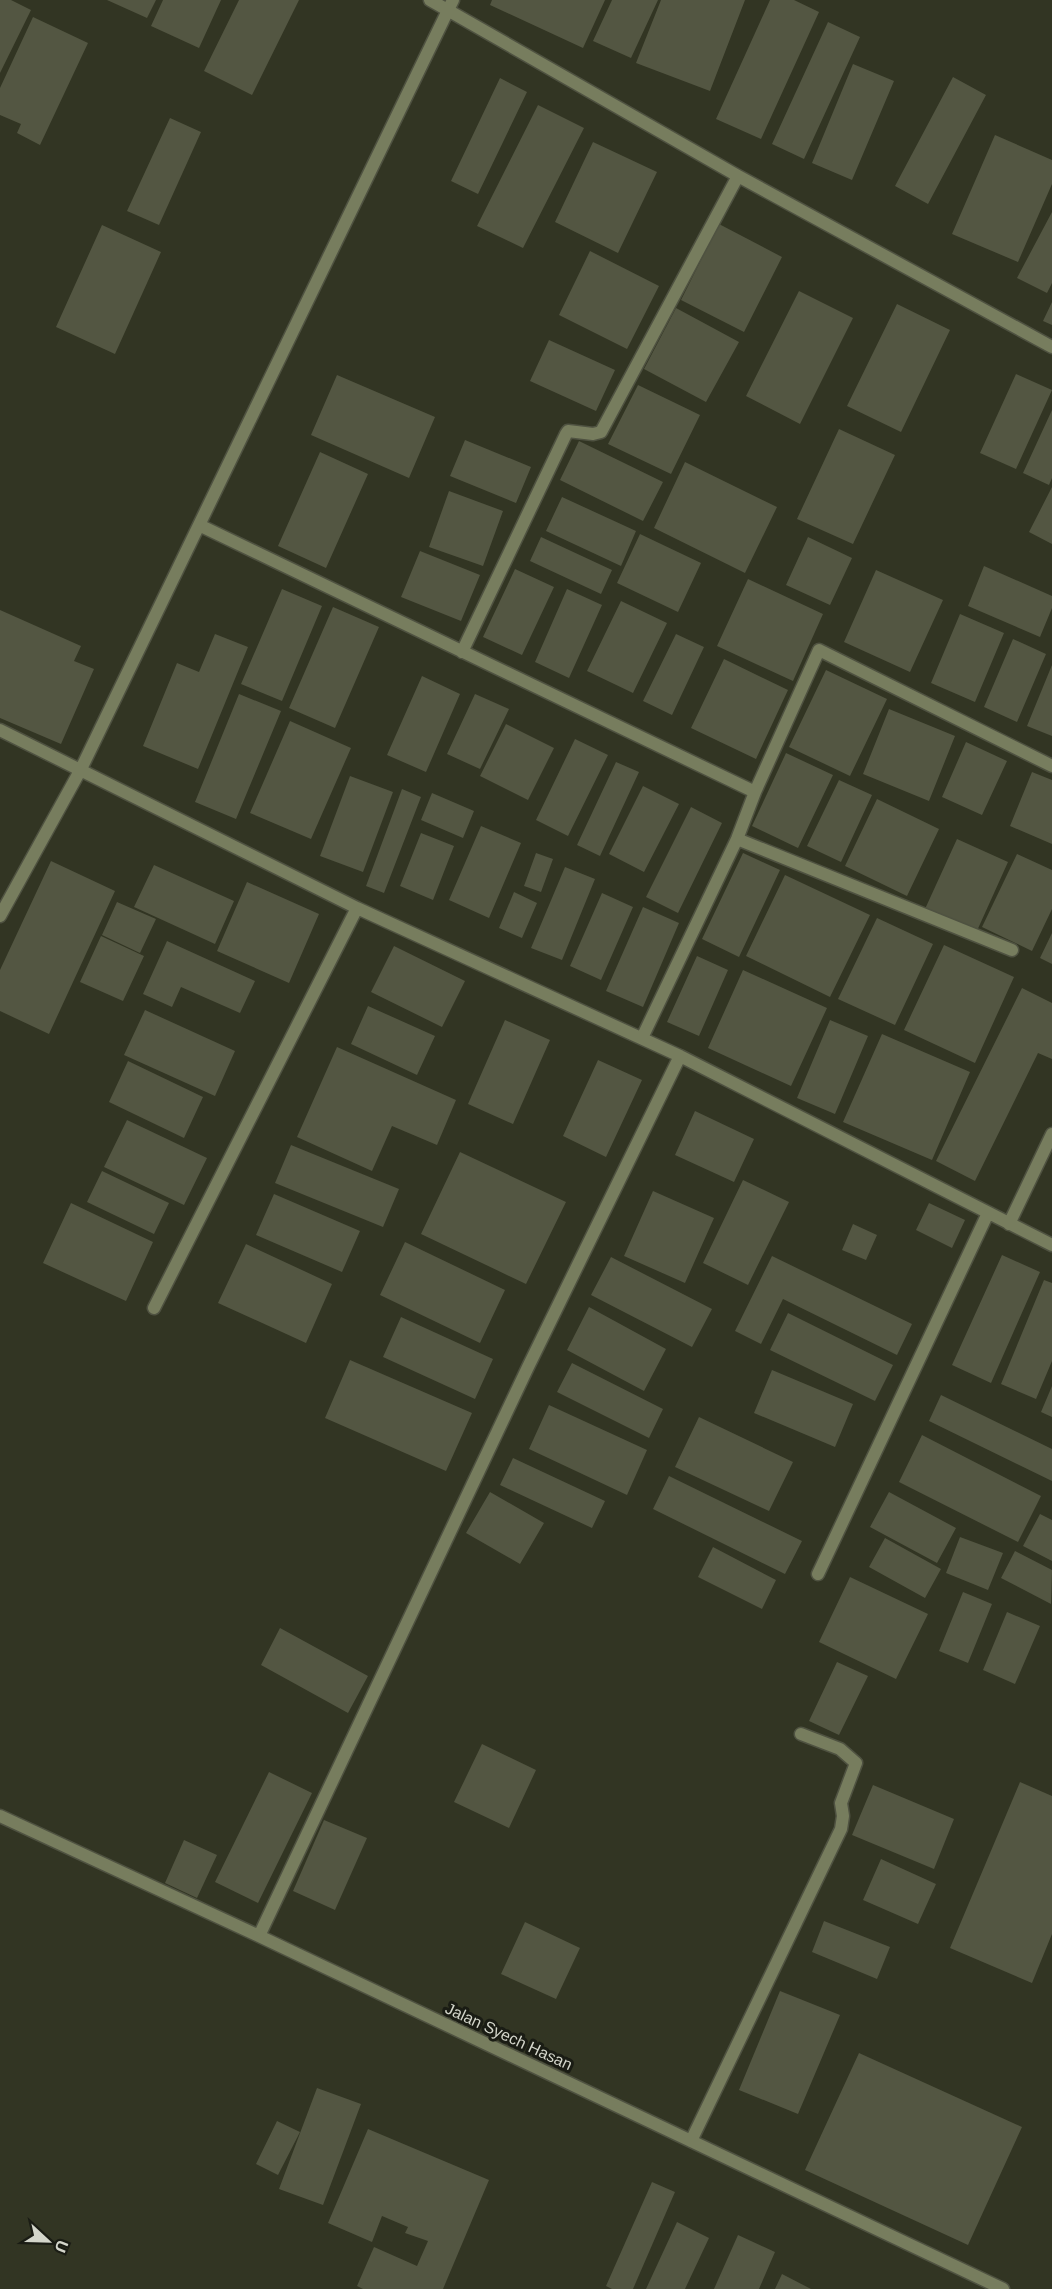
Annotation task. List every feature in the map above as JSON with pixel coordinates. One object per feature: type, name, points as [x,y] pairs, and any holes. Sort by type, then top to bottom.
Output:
[{"type":"street","points":[[430,0],[451,5],[738,176],[1052,347]]},
{"type":"street","points":[[0,916],[81,769],[451,5]]},
{"type":"street","points":[[462,652],[566,434],[568,431],[593,434],[601,432],[738,176]]},
{"type":"street","points":[[199,525],[755,792]]},
{"type":"street","points":[[642,1038],[737,839],[755,792],[819,650],[1052,766]]},
{"type":"street","points":[[0,730],[357,908],[680,1056],[1052,1245]]},
{"type":"street","points":[[737,839],[1012,950]]},
{"type":"street","points":[[154,1308],[357,908]]},
{"type":"street","points":[[259,1936],[528,1366],[680,1056]]},
{"type":"street","points":[[1009,1224],[1052,1134]]},
{"type":"street","points":[[818,1574],[988,1213]]},
{"type":"street","points":[[691,2141],[841,1829],[843,1816],[841,1803],[856,1762],[840,1749],[801,1734]]},
{"type":"street","name":"Jalan Syech Hasan","points":[[0,1816],[259,1936],[1003,2289]]},
{"type":"building","points":[[0,0],[11,0],[31,10],[0,73]]},
{"type":"building","points":[[107,0],[156,0],[147,18]]},
{"type":"building","points":[[163,0],[221,0],[199,48],[151,26]]},
{"type":"building","points":[[239,0],[299,0],[252,95],[204,71]]},
{"type":"building","points":[[492,0],[605,0],[583,48],[490,5]]},
{"type":"building","points":[[612,0],[658,0],[631,58],[593,41]]},
{"type":"building","points":[[661,0],[745,0],[710,91],[636,63]]},
{"type":"building","points":[[770,0],[794,0],[819,12],[761,139],[716,119]]},
{"type":"building","points":[[33,17],[88,43],[40,145],[17,133],[21,124],[0,115],[0,88]]},
{"type":"building","points":[[828,22],[860,37],[804,159],[772,144]]},
{"type":"building","points":[[853,64],[894,81],[852,180],[812,163]]},
{"type":"building","points":[[953,77],[986,95],[928,204],[895,186]]},
{"type":"building","points":[[500,78],[527,92],[478,194],[451,181]]},
{"type":"building","points":[[538,105],[584,128],[523,248],[477,226]]},
{"type":"building","points":[[170,118],[201,132],[159,225],[127,211]]},
{"type":"building","points":[[995,135],[1052,160],[1052,184],[1018,262],[952,234]]},
{"type":"building","points":[[593,142],[657,172],[618,253],[555,222]]},
{"type":"building","points":[[1052,212],[1052,283],[1047,293],[1017,278]]},
{"type":"building","points":[[719,224],[782,257],[744,332],[681,300]]},
{"type":"building","points":[[102,225],[161,252],[115,354],[56,327]]},
{"type":"building","points":[[590,251],[659,286],[627,349],[559,315]]},
{"type":"building","points":[[799,291],[853,318],[800,424],[746,396]]},
{"type":"building","points":[[1052,302],[1052,325],[1043,321]]},
{"type":"building","points":[[897,304],[950,330],[901,432],[847,406]]},
{"type":"building","points":[[676,308],[739,342],[706,402],[644,369]]},
{"type":"building","points":[[549,340],[615,370],[596,411],[530,381]]},
{"type":"building","points":[[1016,374],[1052,390],[1016,469],[980,453]]},
{"type":"building","points":[[337,375],[435,417],[409,478],[311,435]]},
{"type":"building","points":[[638,385],[700,415],[671,474],[608,444]]},
{"type":"building","points":[[1052,410],[1052,478],[1049,485],[1023,473]]},
{"type":"building","points":[[839,429],[895,455],[853,544],[797,519]]},
{"type":"building","points":[[465,440],[531,467],[516,503],[450,476]]},
{"type":"building","points":[[579,441],[663,482],[643,521],[560,480]]},
{"type":"building","points":[[320,452],[368,474],[326,568],[278,546]]},
{"type":"building","points":[[685,462],[777,507],[745,573],[654,528]]},
{"type":"building","points":[[1052,487],[1052,544],[1029,532]]},
{"type":"building","points":[[449,491],[503,511],[483,566],[429,547]]},
{"type":"building","points":[[562,497],[636,531],[621,566],[546,531]]},
{"type":"building","points":[[640,534],[701,563],[678,612],[617,583]]},
{"type":"building","points":[[541,537],[612,570],[601,594],[530,561]]},
{"type":"building","points":[[808,537],[852,558],[830,605],[786,585]]},
{"type":"building","points":[[420,551],[480,575],[461,621],[401,597]]},
{"type":"building","points":[[984,566],[1052,596],[1052,608],[1040,637],[968,606]]},
{"type":"building","points":[[515,569],[554,587],[522,655],[483,637]]},
{"type":"building","points":[[876,570],[943,600],[910,672],[844,642]]},
{"type":"building","points":[[748,579],[823,614],[793,681],[717,646]]},
{"type":"building","points":[[282,589],[322,606],[282,701],[241,684]]},
{"type":"building","points":[[567,589],[602,605],[569,678],[535,662]]},
{"type":"building","points":[[621,601],[667,623],[633,693],[587,671]]},
{"type":"building","points":[[333,607],[379,627],[335,728],[289,708]]},
{"type":"building","points":[[0,610],[81,646],[74,661],[94,669],[61,744],[0,718]]},
{"type":"building","points":[[960,614],[1004,633],[975,702],[931,683]]},
{"type":"building","points":[[215,634],[248,647],[198,769],[143,746],[177,663],[199,672]]},
{"type":"building","points":[[676,634],[704,647],[672,715],[643,701]]},
{"type":"building","points":[[1013,639],[1046,654],[1017,722],[984,707]]},
{"type":"building","points":[[724,659],[788,690],[756,759],[691,728]]},
{"type":"building","points":[[1052,665],[1052,736],[1027,726]]},
{"type":"building","points":[[826,670],[887,699],[850,776],[789,747]]},
{"type":"building","points":[[422,676],[460,694],[426,772],[387,755]]},
{"type":"building","points":[[239,694],[281,711],[236,819],[195,802]]},
{"type":"building","points":[[475,694],[509,709],[480,769],[447,754]]},
{"type":"building","points":[[889,709],[955,736],[929,801],[863,774]]},
{"type":"building","points":[[290,721],[351,748],[311,839],[250,813]]},
{"type":"building","points":[[506,724],[554,748],[528,800],[480,776]]},
{"type":"building","points":[[575,739],[608,755],[568,836],[536,820]]},
{"type":"building","points":[[966,742],[1007,761],[982,815],[942,797]]},
{"type":"building","points":[[786,753],[833,775],[798,848],[752,826]]},
{"type":"building","points":[[616,762],[639,772],[600,856],[577,845]]},
{"type":"building","points":[[1032,772],[1052,780],[1052,844],[1010,826]]},
{"type":"building","points":[[350,776],[393,792],[363,872],[320,856]]},
{"type":"building","points":[[839,780],[872,795],[841,862],[807,846]]},
{"type":"building","points":[[643,786],[679,804],[644,872],[609,854]]},
{"type":"building","points":[[402,789],[421,797],[384,893],[366,886]]},
{"type":"building","points":[[432,793],[474,811],[463,838],[421,820]]},
{"type":"building","points":[[877,799],[939,829],[907,896],[845,866]]},
{"type":"building","points":[[691,807],[722,823],[678,913],[646,897]]},
{"type":"building","points":[[481,826],[521,843],[489,918],[449,900]]},
{"type":"building","points":[[421,833],[454,846],[433,900],[400,886]]},
{"type":"building","points":[[957,839],[1008,862],[976,933],[925,909]]},
{"type":"building","points":[[536,853],[553,859],[541,892],[524,886]]},
{"type":"building","points":[[743,853],[780,870],[739,957],[702,939]]},
{"type":"building","points":[[1017,854],[1052,870],[1052,909],[1032,951],[982,927]]},
{"type":"building","points":[[51,861],[115,891],[49,1034],[0,1011],[0,970]]},
{"type":"building","points":[[154,865],[234,901],[215,944],[134,907]]},
{"type":"building","points":[[565,867],[595,879],[562,960],[531,948]]},
{"type":"building","points":[[785,875],[870,915],[830,997],[746,956]]},
{"type":"building","points":[[247,882],[319,914],[289,983],[217,951]]},
{"type":"building","points":[[514,892],[537,903],[522,938],[499,928]]},
{"type":"building","points":[[602,893],[633,907],[601,980],[570,966]]},
{"type":"building","points":[[117,902],[156,919],[140,953],[102,935]]},
{"type":"building","points":[[643,907],[679,923],[643,1007],[606,991]]},
{"type":"building","points":[[877,918],[933,944],[895,1025],[838,999]]},
{"type":"building","points":[[1052,933],[1052,964],[1040,958]]},
{"type":"building","points":[[101,936],[144,956],[123,1001],[80,982]]},
{"type":"building","points":[[167,941],[255,981],[240,1013],[181,987],[172,1007],[143,994]]},
{"type":"building","points":[[944,945],[1014,977],[975,1063],[904,1030]]},
{"type":"building","points":[[394,946],[465,981],[442,1027],[371,992]]},
{"type":"building","points":[[697,956],[728,970],[699,1036],[667,1022]]},
{"type":"building","points":[[743,970],[827,1008],[791,1086],[708,1048]]},
{"type":"building","points":[[1022,988],[1052,1003],[1052,1059],[1038,1053],[975,1181],[936,1161]]},
{"type":"building","points":[[368,1006],[435,1036],[417,1075],[351,1044]]},
{"type":"building","points":[[145,1010],[235,1051],[215,1096],[124,1055]]},
{"type":"building","points":[[505,1020],[550,1040],[513,1124],[468,1104]]},
{"type":"building","points":[[830,1020],[868,1036],[835,1114],[797,1098]]},
{"type":"building","points":[[882,1034],[970,1072],[932,1160],[843,1122]]},
{"type":"building","points":[[337,1047],[456,1100],[437,1145],[392,1126],[372,1171],[297,1137]]},
{"type":"building","points":[[598,1060],[642,1080],[606,1157],[563,1136]]},
{"type":"building","points":[[128,1061],[203,1097],[184,1138],[109,1102]]},
{"type":"building","points":[[695,1111],[754,1139],[734,1182],[675,1155]]},
{"type":"building","points":[[127,1120],[207,1158],[184,1205],[104,1167]]},
{"type":"building","points":[[291,1145],[399,1189],[383,1227],[275,1183]]},
{"type":"building","points":[[460,1152],[566,1202],[526,1284],[421,1234]]},
{"type":"building","points":[[102,1171],[169,1203],[154,1234],[87,1202]]},
{"type":"building","points":[[743,1180],[789,1202],[748,1285],[703,1263]]},
{"type":"building","points":[[653,1191],[714,1218],[685,1283],[624,1256]]},
{"type":"building","points":[[274,1194],[360,1231],[342,1272],[256,1235]]},
{"type":"building","points":[[71,1203],[153,1242],[126,1301],[43,1263]]},
{"type":"building","points":[[929,1203],[965,1220],[952,1248],[916,1230]]},
{"type":"building","points":[[853,1224],[877,1235],[866,1260],[842,1250]]},
{"type":"building","points":[[405,1242],[505,1290],[480,1343],[380,1295]]},
{"type":"building","points":[[246,1244],[332,1284],[306,1343],[218,1303]]},
{"type":"building","points":[[1002,1255],[1040,1272],[991,1383],[952,1365]]},
{"type":"building","points":[[772,1256],[912,1324],[897,1355],[783,1299],[761,1344],[735,1331]]},
{"type":"building","points":[[611,1257],[712,1309],[692,1347],[591,1295]]},
{"type":"building","points":[[1044,1280],[1052,1283],[1052,1361],[1036,1399],[1001,1384]]},
{"type":"building","points":[[589,1307],[666,1349],[644,1391],[567,1350]]},
{"type":"building","points":[[788,1313],[893,1365],[875,1401],[770,1350]]},
{"type":"building","points":[[401,1317],[493,1359],[475,1399],[383,1357]]},
{"type":"building","points":[[350,1360],[472,1413],[446,1471],[325,1418]]},
{"type":"building","points":[[572,1363],[663,1409],[649,1438],[557,1392]]},
{"type":"building","points":[[772,1370],[853,1404],[835,1447],[754,1413]]},
{"type":"building","points":[[1052,1386],[1052,1417],[1041,1412]]},
{"type":"building","points":[[941,1395],[1052,1449],[1052,1481],[929,1421]]},
{"type":"building","points":[[549,1405],[647,1450],[627,1495],[529,1449]]},
{"type":"building","points":[[699,1417],[793,1462],[769,1511],[675,1467]]},
{"type":"building","points":[[922,1435],[1041,1496],[1018,1542],[899,1482]]},
{"type":"building","points":[[513,1458],[605,1501],[592,1528],[500,1485]]},
{"type":"building","points":[[669,1476],[802,1541],[785,1574],[653,1509]]},
{"type":"building","points":[[490,1492],[544,1523],[520,1564],[466,1533]]},
{"type":"building","points":[[889,1492],[956,1528],[937,1563],[870,1527]]},
{"type":"building","points":[[1040,1514],[1052,1520],[1052,1561],[1023,1546]]},
{"type":"building","points":[[960,1537],[1003,1553],[988,1590],[946,1573]]},
{"type":"building","points":[[885,1538],[941,1569],[925,1598],[869,1567]]},
{"type":"building","points":[[713,1547],[776,1580],[762,1609],[698,1577]]},
{"type":"building","points":[[1015,1551],[1052,1570],[1051,1604],[1001,1578]]},
{"type":"building","points":[[850,1577],[928,1614],[896,1679],[819,1642]]},
{"type":"building","points":[[963,1592],[992,1604],[968,1663],[939,1651]]},
{"type":"building","points":[[1007,1612],[1040,1626],[1015,1684],[983,1670]]},
{"type":"building","points":[[280,1628],[368,1676],[348,1713],[261,1665]]},
{"type":"building","points":[[837,1662],[868,1676],[839,1735],[809,1721]]},
{"type":"building","points":[[482,1744],[536,1770],[509,1828],[454,1802]]},
{"type":"building","points":[[269,1772],[312,1793],[258,1903],[215,1882]]},
{"type":"building","points":[[1020,1782],[1052,1796],[1052,1934],[1032,1983],[950,1948]]},
{"type":"building","points":[[873,1785],[954,1819],[934,1869],[852,1835]]},
{"type":"building","points":[[324,1820],[367,1838],[335,1910],[293,1891]]},
{"type":"building","points":[[184,1840],[217,1855],[197,1898],[165,1883]]},
{"type":"building","points":[[881,1859],[936,1884],[918,1924],[863,1900]]},
{"type":"building","points":[[824,1921],[890,1947],[877,1979],[812,1952]]},
{"type":"building","points":[[525,1922],[580,1948],[556,1999],[501,1974]]},
{"type":"building","points":[[780,1991],[840,2015],[798,2114],[739,2090]]},
{"type":"building","points":[[859,2053],[1022,2127],[968,2245],[805,2170]]},
{"type":"building","points":[[317,2088],[361,2104],[323,2205],[279,2189]]},
{"type":"building","points":[[277,2121],[300,2132],[278,2175],[256,2164]]},
{"type":"building","points":[[368,2129],[489,2180],[443,2289],[363,2289],[357,2286],[374,2247],[417,2266],[428,2241],[405,2233],[408,2227],[382,2216],[372,2242],[328,2223]]},
{"type":"building","points":[[652,2182],[675,2192],[633,2289],[612,2289],[606,2286]]},
{"type":"building","points":[[677,2222],[709,2238],[685,2289],[646,2289]]},
{"type":"building","points":[[738,2235],[775,2252],[759,2289],[714,2289]]},
{"type":"building","points":[[782,2274],[811,2289],[775,2289]]}]
